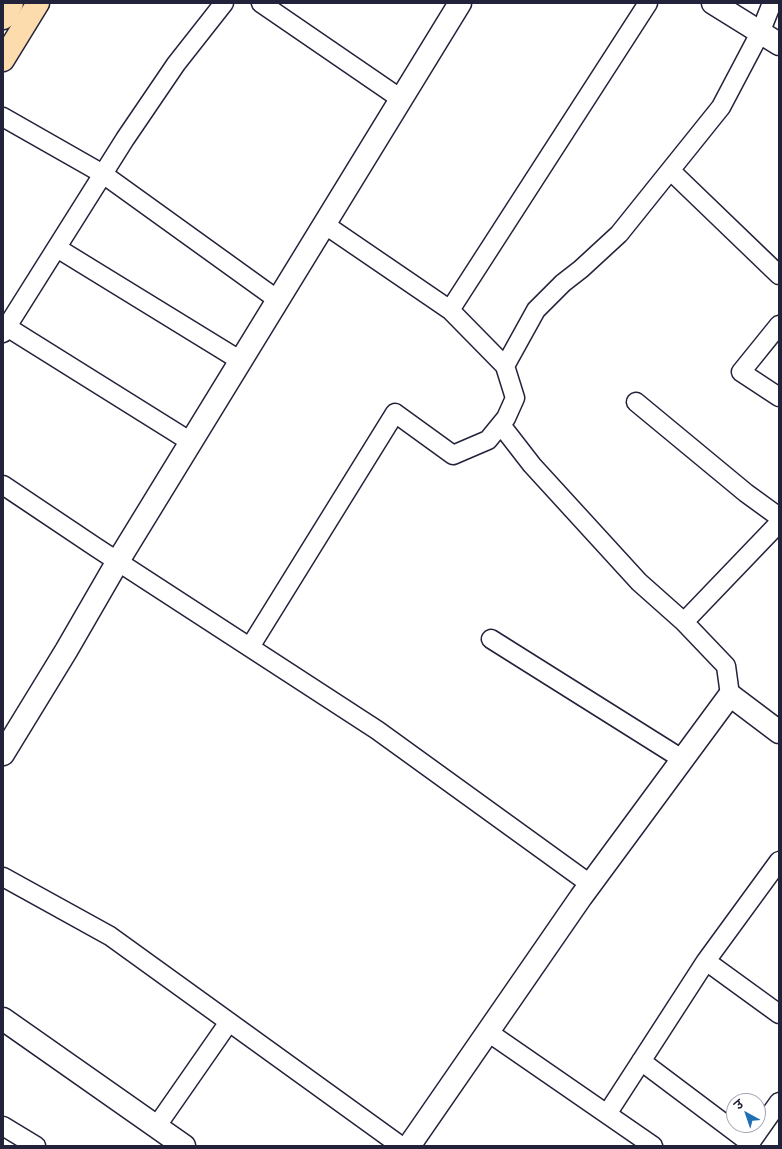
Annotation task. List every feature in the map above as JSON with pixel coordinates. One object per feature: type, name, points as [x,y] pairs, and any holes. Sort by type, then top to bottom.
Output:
[{"type":"main road","points":[[3,18],[12,3]]},
{"type":"main road","points":[[3,60],[38,3]]},
{"type":"street","points":[[191,442],[5,330],[125,138],[176,64],[224,3]]},
{"type":"street","points":[[261,3],[401,99]]},
{"type":"street","points":[[3,754],[66,651],[118,561],[460,3]]},
{"type":"street","points":[[450,310],[648,3]]},
{"type":"street","points":[[713,3],[779,44]]},
{"type":"street","points":[[506,366],[536,310],[563,283],[581,269],[619,234],[721,107],[760,33],[772,3]]},
{"type":"street","points":[[3,117],[103,174],[278,300]]},
{"type":"street","points":[[671,171],[779,275]]},
{"type":"street","points":[[250,647],[395,413],[453,456],[488,440],[506,418],[515,398],[506,366],[450,310],[324,224]]},
{"type":"street","points":[[57,248],[241,361]]},
{"type":"street","points":[[779,325],[741,372],[779,397]]},
{"type":"street","points":[[636,402],[746,493],[779,517]]},
{"type":"street","points":[[3,877],[110,936],[229,1022],[412,1144],[590,884],[730,695],[726,666],[684,622],[634,576],[532,465],[501,424]]},
{"type":"street","points":[[3,485],[377,730],[590,884]]},
{"type":"street","points":[[684,622],[779,523]]},
{"type":"street","points":[[491,638],[682,759]]},
{"type":"street","points":[[730,695],[777,726]]},
{"type":"street","points":[[607,1114],[706,961],[779,861]]},
{"type":"street","points":[[706,961],[779,1014]]},
{"type":"street","points":[[3,1019],[168,1139],[229,1022]]},
{"type":"street","points":[[488,1032],[653,1146]]},
{"type":"street","points":[[641,1061],[749,1145],[779,1102]]},
{"type":"street","points":[[3,1126],[36,1146]]}]
